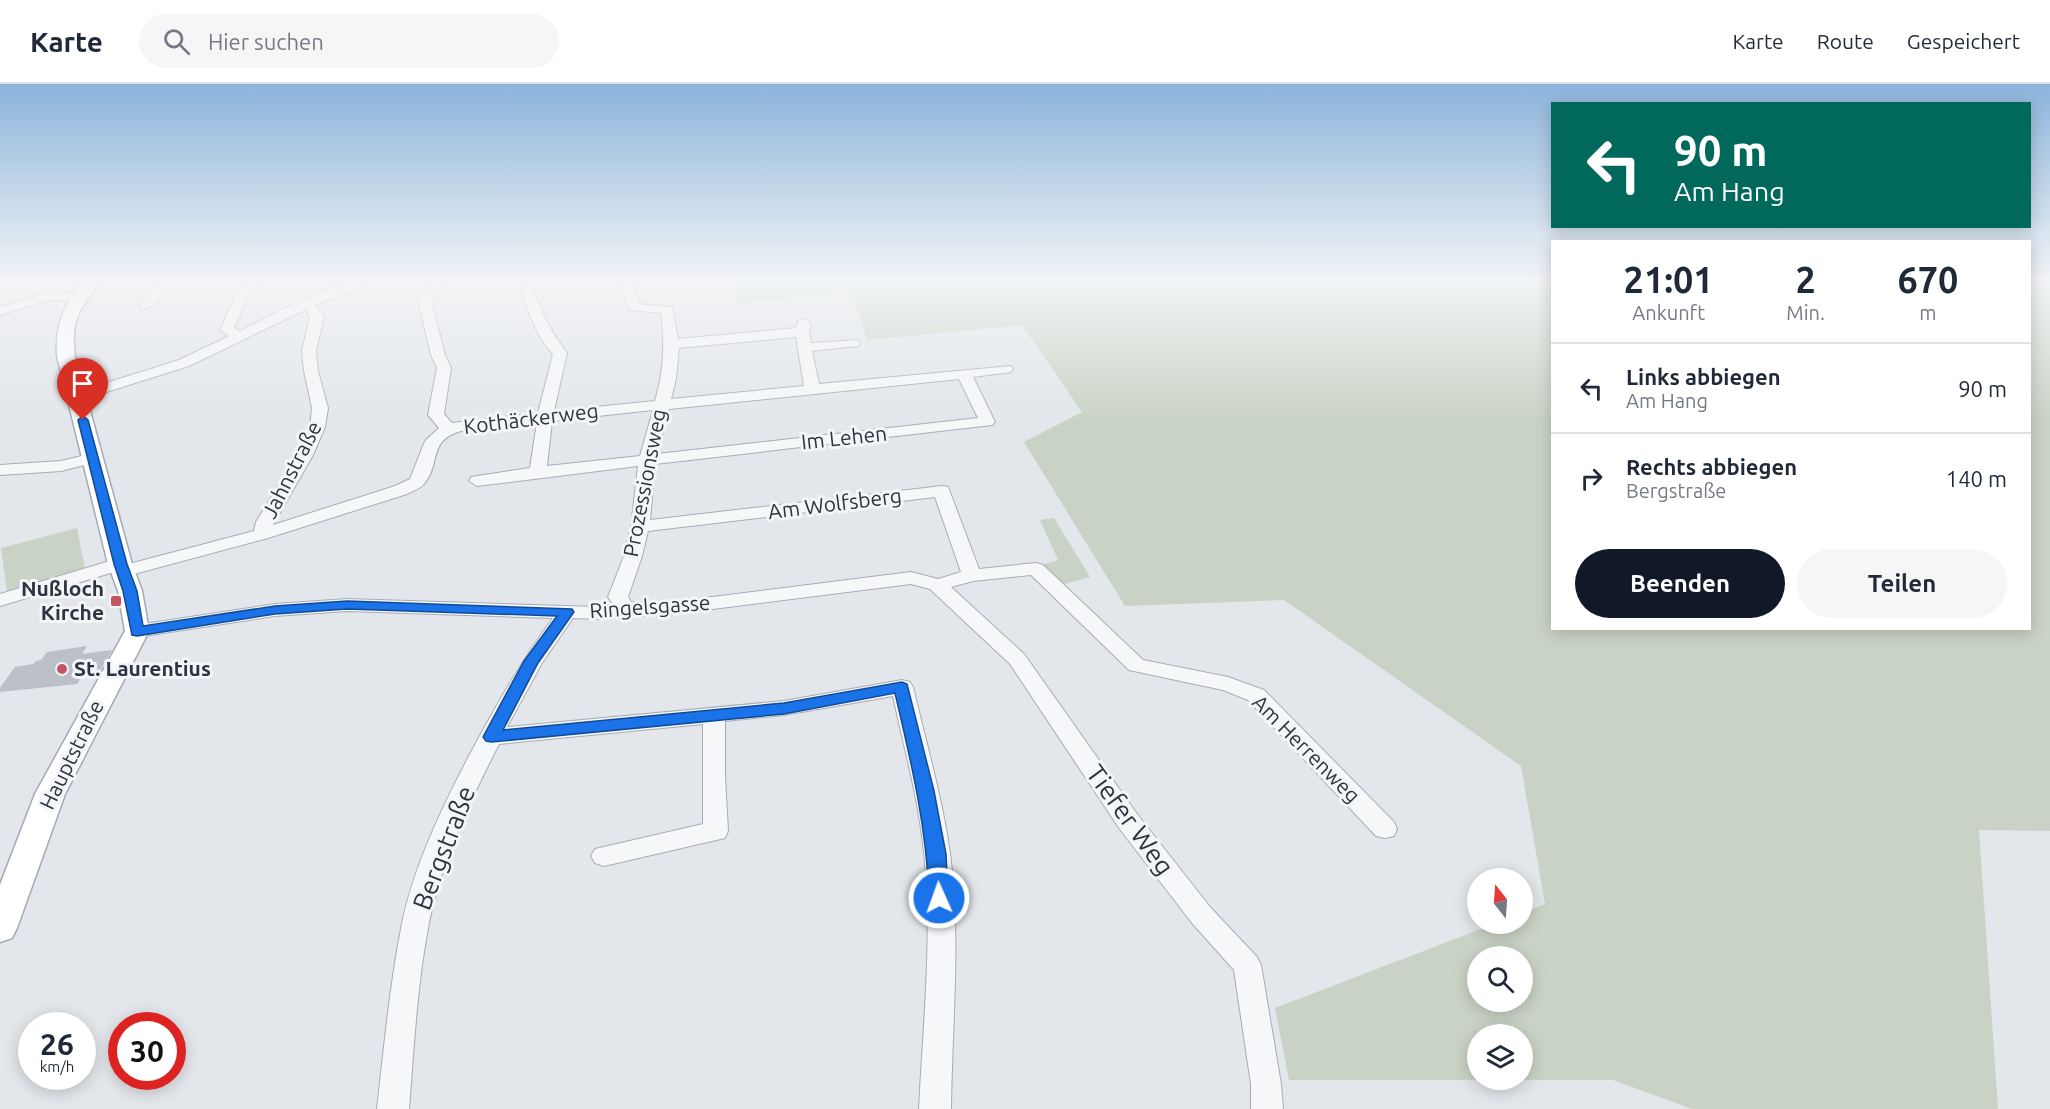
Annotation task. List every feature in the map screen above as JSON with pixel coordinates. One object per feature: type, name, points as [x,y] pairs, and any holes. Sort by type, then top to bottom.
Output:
[{"type":"main road","points":[[64,327],[63,338],[76,398],[130,591],[137,632]]},
{"type":"main road","name":"Hauptstraße","points":[[0,928],[50,794],[137,632]]},
{"type":"street","points":[[228,327],[227,330],[240,336]]},
{"type":"street","points":[[76,398],[184,363],[259,327]]},
{"type":"street","name":"Jahnstraße","points":[[0,600],[262,534],[265,522],[316,432],[320,415],[319,398],[313,382],[309,356],[314,327]]},
{"type":"street","points":[[431,327],[444,368],[436,415],[448,429]]},
{"type":"street","points":[[538,472],[545,417],[560,353],[548,343],[541,327]]},
{"type":"street","name":"Prozessionsweg","points":[[625,607],[618,597],[619,590],[633,556],[640,527],[647,459],[660,404],[669,379],[672,344],[669,327]]},
{"type":"street","points":[[672,344],[803,327],[812,389]]},
{"type":"street","points":[[806,348],[853,343]]},
{"type":"street","points":[[660,404],[1006,369]]},
{"type":"street","name":"Im Lehen","points":[[647,459],[987,422],[964,374]]},
{"type":"street","name":"Kothäckerweg","points":[[262,534],[378,499],[417,482],[433,441],[448,429],[465,425],[660,404]]},
{"type":"street","points":[[0,486],[8,470],[61,466],[94,458]]},
{"type":"street","points":[[477,481],[647,459]]},
{"type":"street","name":"Am Wolfsberg","points":[[640,527],[942,491],[972,575]]},
{"type":"street","name":"Am Herrenweg","points":[[938,585],[972,575],[1036,569],[1136,665],[1228,684],[1256,695],[1385,829]]},
{"type":"street","name":"Ringelsgasse","points":[[137,632],[275,610],[347,605],[597,613],[625,607],[644,610],[665,609],[911,578]]},
{"type":"street","name":"Tiefer Weg","points":[[911,578],[923,579],[938,585],[1017,659],[1128,821],[1202,915],[1246,965],[1266,1084],[1267,1109]]},
{"type":"street","name":"Bergstraße","points":[[393,1109],[401,1022],[416,922],[432,866],[451,815],[491,737],[532,661],[567,612]]},
{"type":"street","points":[[491,737],[784,708],[902,687],[926,791],[937,854],[940,942],[935,1109]]},
{"type":"street","points":[[604,855],[716,831],[713,777],[714,716]]},
{"type":"green space","points":[[863,327],[1003,327],[867,340]]},
{"type":"green space","points":[[1023,327],[1551,327],[1551,630],[2031,630],[2031,327],[2050,327],[2050,831],[1979,830],[1998,1109],[1692,1109],[1613,1080],[1533,1080],[1533,1024],[1467,1024],[1467,1080],[1289,1080],[1275,1008],[1468,934],[1533,934],[1533,909],[1545,904],[1521,766],[1284,600],[1125,606],[1024,442],[1082,412]]},
{"type":"green space","points":[[1054,518],[1090,577],[1061,585],[1042,565],[1058,560],[1040,520]]},
{"type":"green space","points":[[77,528],[85,569],[7,592],[1,548]]},
{"type":"building","name":"St. Laurentius","points":[[87,646],[82,654],[112,650],[99,673],[83,675],[77,684],[0,692],[0,688],[15,667],[33,664],[41,660],[47,652]]},
{"type":"place","name":"Nußloch Kirche","points":[[116,601]]},
{"type":"place","name":"St. Laurentius","points":[[62,669]]},
{"type":"route","points":[[83,420],[120,564],[130,591],[137,632],[275,610],[347,605],[567,612],[532,661],[491,737],[784,708],[902,687],[926,791],[937,854],[939,898]]}]
